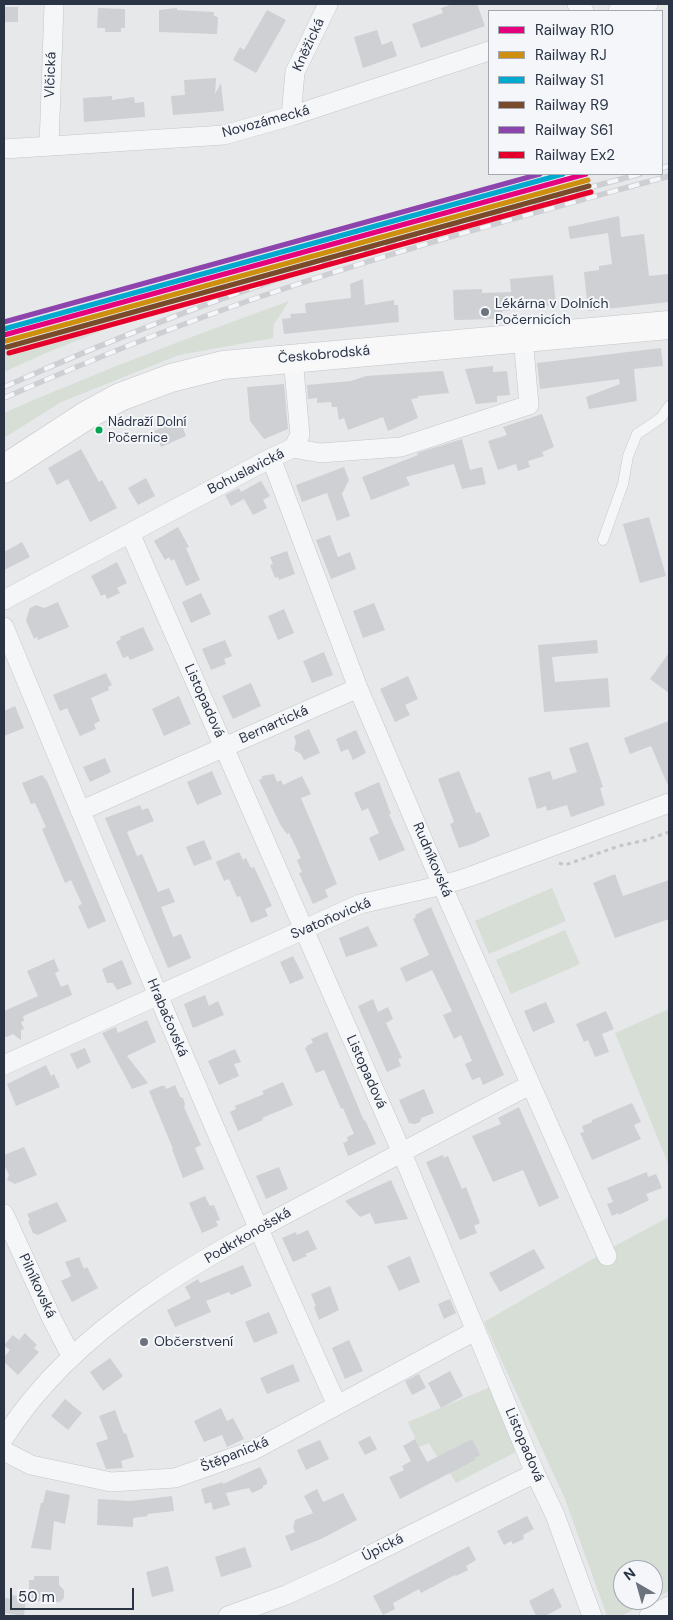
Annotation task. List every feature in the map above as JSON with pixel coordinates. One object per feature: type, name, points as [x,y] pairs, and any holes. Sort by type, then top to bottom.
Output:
[{"type":"main road","name":"Českobrodská","points":[[4,469],[87,415],[120,397],[171,378],[223,365],[669,325]]},
{"type":"street","name":"Vlčická","points":[[48,146],[54,4]]},
{"type":"street","name":"Kněžická","points":[[291,116],[294,72],[328,4]]},
{"type":"street","points":[[622,10],[648,4]]},
{"type":"street","name":"Novozámecká","points":[[4,149],[224,135],[291,116],[488,51]]},
{"type":"street","name":"Bohuslavická","points":[[4,600],[293,448],[320,453],[401,447],[529,405],[523,337]]},
{"type":"street","points":[[293,358],[300,435],[293,448]]},
{"type":"street","name":"Rudníkovská","points":[[271,458],[358,688],[530,1085],[607,1256]]},
{"type":"street","name":"Listopadová","points":[[130,533],[402,1153],[535,1473],[555,1515],[592,1616]]},
{"type":"street","name":"Hrabačovská","points":[[4,627],[158,997],[258,1229],[337,1405]]},
{"type":"street","name":"Bernartická","points":[[80,811],[358,688]]},
{"type":"street","name":"Svatoňovická","points":[[4,1065],[360,904],[443,885],[669,803]]},
{"type":"street","name":"Podkrkonošská","points":[[4,1438],[36,1394],[73,1355],[142,1301],[258,1229],[530,1085]]},
{"type":"street","name":"Pilníkovská","points":[[4,1214],[52,1319],[67,1348],[73,1355]]},
{"type":"street","name":"Štěpanická","points":[[4,1450],[31,1465],[111,1482],[175,1478],[254,1450],[475,1331]]},
{"type":"street","name":"Úpická","points":[[228,1616],[286,1595],[328,1576],[535,1473]]},
{"type":"street","points":[[649,1616],[669,1606]]},
{"type":"lane","points":[[603,540],[623,484],[628,456],[637,434],[661,418],[669,406]]},
{"type":"shaded area","points":[[185,298],[48,352],[4,372],[4,349]]},
{"type":"shaded area","points":[[289,301],[274,324],[273,338],[179,355],[61,402],[4,438],[4,413],[145,355]]},
{"type":"shaded area","points":[[552,888],[566,921],[489,954],[475,921]]},
{"type":"shaded area","points":[[565,930],[580,964],[511,994],[496,960]]},
{"type":"shaded area","points":[[669,1009],[669,1166],[615,1033]]},
{"type":"shaded area","points":[[669,1217],[669,1591],[663,1594],[663,1560],[613,1560],[613,1610],[633,1610],[621,1616],[607,1616],[565,1499],[484,1322]]},
{"type":"shaded area","points":[[490,1387],[516,1446],[514,1453],[456,1483],[429,1443],[419,1447],[408,1422]]},
{"type":"building","points":[[453,4],[477,4],[485,26],[421,48],[412,24],[443,13],[441,8]]},
{"type":"building","points":[[4,7],[18,7],[18,22],[4,22]]},
{"type":"building","points":[[98,8],[125,9],[125,28],[121,28],[121,32],[105,32],[105,28],[97,28]]},
{"type":"building","points":[[177,8],[177,10],[214,12],[214,16],[218,17],[217,34],[159,32],[159,10]]},
{"type":"building","points":[[267,10],[286,20],[256,73],[233,60],[240,47],[244,50]]},
{"type":"building","points":[[377,30],[382,45],[392,41],[397,56],[363,68],[354,37]]},
{"type":"building","points":[[216,78],[215,94],[221,83],[224,111],[173,115],[171,96],[185,95],[184,80]]},
{"type":"building","points":[[112,96],[112,100],[134,97],[135,103],[144,102],[145,117],[84,122],[83,98]]},
{"type":"building","points":[[619,216],[621,237],[644,234],[649,276],[669,274],[669,302],[588,311],[584,272],[599,270],[599,266],[612,264],[608,233],[570,239],[568,227]]},
{"type":"building","points":[[553,275],[556,305],[502,311],[503,316],[498,317],[498,319],[455,320],[454,318],[453,290],[482,289],[482,293],[511,292],[510,279]]},
{"type":"building","points":[[363,279],[365,305],[394,300],[394,305],[398,305],[399,322],[284,334],[282,319],[291,318],[290,314],[306,313],[305,304],[307,303],[351,298],[350,284]]},
{"type":"building","points":[[661,348],[663,366],[634,369],[637,401],[589,409],[586,397],[620,384],[619,379],[540,389],[537,363]]},
{"type":"building","points":[[493,366],[493,372],[507,371],[510,395],[497,396],[497,402],[476,404],[465,369]]},
{"type":"building","points":[[443,371],[449,393],[418,396],[418,398],[411,399],[418,418],[388,431],[383,417],[348,430],[344,418],[339,420],[337,407],[332,407],[331,402],[317,403],[317,398],[308,399],[307,385],[351,381],[366,376]]},
{"type":"building","points":[[284,384],[288,429],[264,439],[250,421],[247,387]]},
{"type":"building","points":[[542,414],[554,447],[542,452],[544,456],[528,461],[530,467],[518,471],[516,464],[498,470],[488,441],[507,435],[503,427]]},
{"type":"building","points":[[181,423],[186,436],[161,447],[154,431],[170,424],[171,427]]},
{"type":"building","points":[[462,439],[470,470],[482,467],[486,484],[462,489],[454,464],[406,477],[410,485],[371,500],[362,477],[418,455],[417,453]]},
{"type":"building","points":[[81,449],[99,482],[102,480],[117,508],[90,522],[68,479],[57,485],[48,468]]},
{"type":"building","points":[[344,467],[349,480],[342,494],[350,516],[337,521],[327,493],[302,502],[296,485]]},
{"type":"building","points":[[146,478],[155,496],[138,505],[128,488]]},
{"type":"building","points":[[261,481],[270,496],[263,500],[267,508],[253,515],[244,499],[231,506],[225,495],[239,488],[241,492]]},
{"type":"building","points":[[649,517],[666,576],[640,583],[623,524]]},
{"type":"building","points":[[178,527],[189,547],[186,548],[200,580],[186,586],[174,559],[171,561],[169,557],[165,560],[154,541]]},
{"type":"building","points":[[330,535],[338,557],[350,552],[356,569],[331,579],[316,540]]},
{"type":"building","points":[[22,542],[30,557],[4,570],[4,552]]},
{"type":"building","points":[[287,551],[295,574],[279,580],[278,577],[275,578],[270,565],[273,564],[270,557]]},
{"type":"building","points":[[117,562],[127,583],[117,588],[120,593],[107,599],[105,594],[101,596],[91,576]]},
{"type":"building","points":[[201,593],[211,614],[191,623],[182,602]]},
{"type":"building","points":[[58,602],[69,627],[38,640],[37,637],[34,639],[26,620],[30,608],[36,605],[44,608]]},
{"type":"building","points":[[374,603],[385,630],[363,638],[353,611]]},
{"type":"building","points":[[284,609],[294,633],[278,640],[268,616]]},
{"type":"building","points":[[143,627],[154,650],[130,660],[128,656],[123,658],[116,642],[121,639],[120,637]]},
{"type":"building","points":[[225,640],[232,656],[224,659],[226,664],[211,670],[202,649]]},
{"type":"building","points":[[597,640],[598,653],[552,657],[555,682],[608,678],[610,707],[544,712],[538,645]]},
{"type":"building","points":[[324,652],[333,675],[312,683],[303,661]]},
{"type":"building","points":[[669,653],[669,693],[650,679]]},
{"type":"building","points":[[106,673],[112,685],[108,687],[109,690],[91,698],[100,721],[94,724],[96,729],[80,736],[67,708],[60,711],[53,695]]},
{"type":"building","points":[[408,676],[418,699],[405,705],[410,715],[395,722],[380,689]]},
{"type":"building","points":[[251,683],[261,706],[233,719],[222,696]]},
{"type":"building","points":[[179,696],[191,724],[164,736],[152,709]]},
{"type":"building","points":[[15,706],[24,728],[4,736],[4,711]]},
{"type":"building","points":[[669,721],[669,788],[651,746],[630,754],[624,738]]},
{"type":"building","points":[[309,729],[320,753],[304,760],[301,754],[294,750],[296,742],[294,736]]},
{"type":"building","points":[[356,730],[366,753],[353,760],[348,749],[341,752],[336,739]]},
{"type":"building","points":[[588,742],[603,787],[600,788],[605,805],[571,817],[567,805],[547,811],[546,806],[537,809],[528,778],[550,771],[553,780],[577,772],[569,748]]},
{"type":"building","points":[[105,758],[111,772],[90,782],[83,767]]},
{"type":"building","points":[[212,771],[222,794],[197,805],[187,782]]},
{"type":"building","points":[[459,771],[476,813],[480,812],[490,836],[459,848],[450,824],[454,822],[438,779]]},
{"type":"building","points":[[274,774],[277,782],[281,780],[283,785],[302,776],[311,794],[301,798],[337,884],[325,890],[328,897],[313,904],[299,873],[302,872],[297,860],[301,858],[289,833],[287,834],[281,826],[259,780],[262,779],[262,776]]},
{"type":"building","points":[[42,775],[47,781],[106,921],[88,929],[78,906],[82,904],[71,880],[65,883],[42,829],[46,827],[35,803],[31,804],[22,783]]},
{"type":"building","points":[[379,782],[391,814],[389,814],[405,850],[379,861],[369,838],[379,833],[368,808],[362,811],[354,793]]},
{"type":"building","points":[[140,805],[142,810],[148,808],[154,821],[127,832],[137,856],[142,854],[158,892],[169,888],[175,902],[161,907],[173,937],[181,934],[191,958],[168,968],[105,818]]},
{"type":"building","points":[[204,840],[212,859],[194,866],[186,847]]},
{"type":"building","points":[[239,852],[243,860],[246,858],[251,868],[254,867],[272,906],[265,909],[268,916],[251,923],[240,896],[237,897],[229,879],[224,881],[216,862]]},
{"type":"building","points":[[615,874],[623,896],[669,880],[669,919],[615,938],[593,883]]},
{"type":"building","points":[[431,907],[504,1075],[483,1085],[480,1077],[472,1080],[465,1064],[472,1061],[461,1035],[454,1039],[443,1015],[452,1011],[432,970],[406,982],[400,968],[429,955],[413,919],[416,917],[415,915]]},
{"type":"building","points":[[368,926],[378,946],[346,957],[339,938]]},
{"type":"building","points":[[293,956],[304,978],[290,984],[280,962]]},
{"type":"building","points":[[54,959],[59,971],[55,973],[61,987],[68,984],[72,995],[23,1016],[24,1021],[21,1022],[24,1029],[21,1030],[21,1040],[13,1034],[4,1038],[4,1011],[38,996],[27,971]]},
{"type":"building","points":[[122,960],[132,984],[117,990],[113,983],[107,983],[102,969]]},
{"type":"building","points":[[205,995],[209,1006],[218,1001],[224,1015],[193,1028],[184,1004]]},
{"type":"building","points":[[373,999],[378,1012],[388,1007],[393,1019],[386,1023],[402,1058],[398,1059],[401,1066],[387,1072],[358,1006]]},
{"type":"building","points":[[546,1002],[555,1022],[533,1032],[524,1011]]},
{"type":"building","points":[[606,1011],[614,1029],[602,1034],[609,1052],[595,1057],[588,1040],[584,1042],[576,1024]]},
{"type":"building","points":[[147,1020],[156,1042],[127,1056],[148,1083],[132,1089],[102,1033],[116,1027],[118,1033]]},
{"type":"building","points":[[327,1032],[364,1121],[376,1144],[348,1156],[343,1143],[348,1141],[347,1137],[354,1134],[324,1070],[316,1073],[305,1048],[313,1043],[311,1039]]},
{"type":"building","points":[[85,1048],[91,1062],[77,1069],[70,1054]]},
{"type":"building","points":[[235,1049],[241,1062],[234,1064],[239,1076],[219,1085],[208,1061]]},
{"type":"building","points":[[46,1065],[51,1076],[54,1074],[60,1087],[16,1106],[7,1084]]},
{"type":"building","points":[[283,1082],[293,1105],[238,1131],[230,1112],[236,1109],[235,1106],[264,1094],[262,1091]]},
{"type":"building","points":[[175,1085],[180,1097],[183,1098],[184,1107],[201,1145],[195,1148],[204,1169],[183,1178],[149,1091],[161,1086],[165,1086],[166,1089]]},
{"type":"building","points":[[424,1089],[434,1113],[421,1118],[420,1122],[415,1124],[409,1123],[399,1100]]},
{"type":"building","points":[[632,1103],[641,1122],[634,1125],[641,1139],[592,1160],[580,1133],[584,1132],[582,1126]]},
{"type":"building","points":[[519,1107],[559,1198],[539,1207],[523,1170],[493,1182],[472,1136],[501,1124],[498,1118]]},
{"type":"building","points":[[24,1147],[37,1175],[15,1184],[7,1180],[9,1175],[4,1164],[4,1155]]},
{"type":"building","points":[[443,1155],[444,1158],[448,1156],[462,1189],[466,1187],[480,1223],[474,1226],[477,1233],[460,1240],[426,1162]]},
{"type":"building","points":[[279,1167],[288,1189],[266,1199],[256,1176]]},
{"type":"building","points":[[647,1172],[648,1177],[656,1174],[662,1188],[646,1194],[649,1200],[619,1215],[618,1213],[612,1216],[607,1204],[613,1202],[607,1188]]},
{"type":"building","points":[[391,1180],[408,1219],[375,1224],[370,1213],[360,1217],[345,1201]]},
{"type":"building","points":[[205,1196],[210,1206],[214,1205],[220,1220],[216,1221],[218,1226],[202,1233],[189,1203]]},
{"type":"building","points":[[57,1202],[67,1221],[38,1235],[33,1233],[27,1214]]},
{"type":"building","points":[[308,1230],[317,1249],[293,1262],[282,1238],[296,1232],[297,1235]]},
{"type":"building","points":[[534,1249],[545,1268],[500,1292],[489,1273]]},
{"type":"building","points":[[410,1256],[420,1282],[399,1291],[387,1266]]},
{"type":"building","points":[[79,1257],[84,1269],[87,1267],[98,1288],[72,1302],[61,1281],[71,1276],[65,1262]]},
{"type":"building","points":[[243,1265],[252,1286],[231,1295],[229,1292],[206,1301],[211,1312],[175,1327],[167,1310],[191,1298],[185,1287],[198,1279],[200,1283]]},
{"type":"building","points":[[330,1286],[339,1310],[319,1320],[311,1294]]},
{"type":"building","points":[[450,1299],[456,1313],[444,1319],[438,1304]]},
{"type":"building","points":[[269,1312],[278,1333],[254,1343],[245,1322]]},
{"type":"building","points":[[25,1333],[37,1345],[34,1348],[39,1352],[18,1375],[4,1362],[4,1357],[10,1350],[4,1345],[13,1335],[19,1340]]},
{"type":"building","points":[[349,1340],[363,1371],[345,1379],[332,1348]]},
{"type":"building","points":[[110,1358],[123,1376],[103,1391],[90,1372]]},
{"type":"building","points":[[293,1364],[300,1381],[267,1394],[260,1378]]},
{"type":"building","points":[[450,1371],[463,1396],[441,1408],[428,1383]]},
{"type":"building","points":[[419,1374],[426,1388],[412,1395],[405,1381]]},
{"type":"building","points":[[65,1399],[82,1413],[68,1430],[51,1416]]},
{"type":"building","points":[[221,1408],[227,1421],[233,1418],[244,1439],[227,1447],[222,1435],[204,1442],[194,1421]]},
{"type":"building","points":[[115,1410],[124,1434],[126,1433],[134,1457],[121,1461],[123,1468],[106,1469],[96,1443],[108,1439],[99,1416]]},
{"type":"building","points":[[370,1436],[377,1449],[365,1455],[358,1442]]},
{"type":"building","points":[[415,1439],[427,1462],[472,1439],[480,1455],[474,1458],[475,1460],[400,1499],[389,1477],[404,1470],[402,1466],[411,1461],[403,1446]]},
{"type":"building","points":[[320,1440],[329,1459],[306,1470],[297,1450]]},
{"type":"building","points":[[260,1467],[267,1481],[263,1488],[252,1493],[249,1488],[226,1493],[230,1505],[213,1510],[211,1502],[205,1504],[201,1489],[223,1482],[223,1484]]},
{"type":"building","points":[[317,1489],[323,1502],[343,1493],[357,1520],[321,1539],[291,1551],[285,1536],[295,1532],[293,1527],[295,1520],[313,1513],[304,1496]]},
{"type":"building","points":[[46,1490],[70,1495],[65,1524],[54,1521],[51,1550],[31,1548],[41,1503],[43,1503]]},
{"type":"building","points":[[172,1496],[174,1511],[147,1514],[148,1516],[133,1518],[133,1527],[97,1525],[98,1499],[131,1501]]},
{"type":"building","points":[[527,1516],[534,1529],[523,1535],[524,1539],[513,1544],[511,1541],[504,1545],[497,1531]]},
{"type":"building","points":[[469,1546],[476,1560],[466,1566],[468,1570],[421,1593],[419,1589],[393,1603],[395,1609],[383,1615],[373,1596]]},
{"type":"building","points":[[245,1547],[252,1567],[221,1577],[215,1557]]},
{"type":"building","points":[[168,1566],[174,1591],[152,1597],[146,1572]]},
{"type":"building","points":[[34,1576],[59,1576],[59,1585],[64,1590],[64,1598],[60,1602],[29,1601],[29,1580],[34,1580]]},
{"type":"building","points":[[553,1588],[562,1607],[545,1616],[536,1616],[529,1601]]},
{"type":"building","points":[[12,1595],[26,1597],[24,1616],[4,1613],[4,1598],[11,1599]]},
{"type":"railway","points":[[663,168],[669,166]]},
{"type":"railway","points":[[4,387],[139,330],[278,279],[405,239],[636,175]]},
{"type":"railway","points":[[4,398],[145,339],[289,287],[526,215],[669,176]]},
{"type":"rail line","name":"S61","points":[[4,322],[536,175]]},
{"type":"rail line","name":"S1","points":[[4,329],[559,175]]},
{"type":"rail line","name":"R10","points":[[4,335],[582,175]]},
{"type":"rail line","name":"RJ","points":[[6,341],[588,180]]},
{"type":"rail line","name":"R9","points":[[7,347],[589,186]]},
{"type":"rail line","name":"Ex2","points":[[9,353],[591,192]]},
{"type":"place","name":"Lékárna v Dolních Počernicích","points":[[485,312]]},
{"type":"place","name":"Nádraží Dolní Počernice","points":[[99,430]]},
{"type":"place","name":"Občerstvení","points":[[144,1342]]}]
